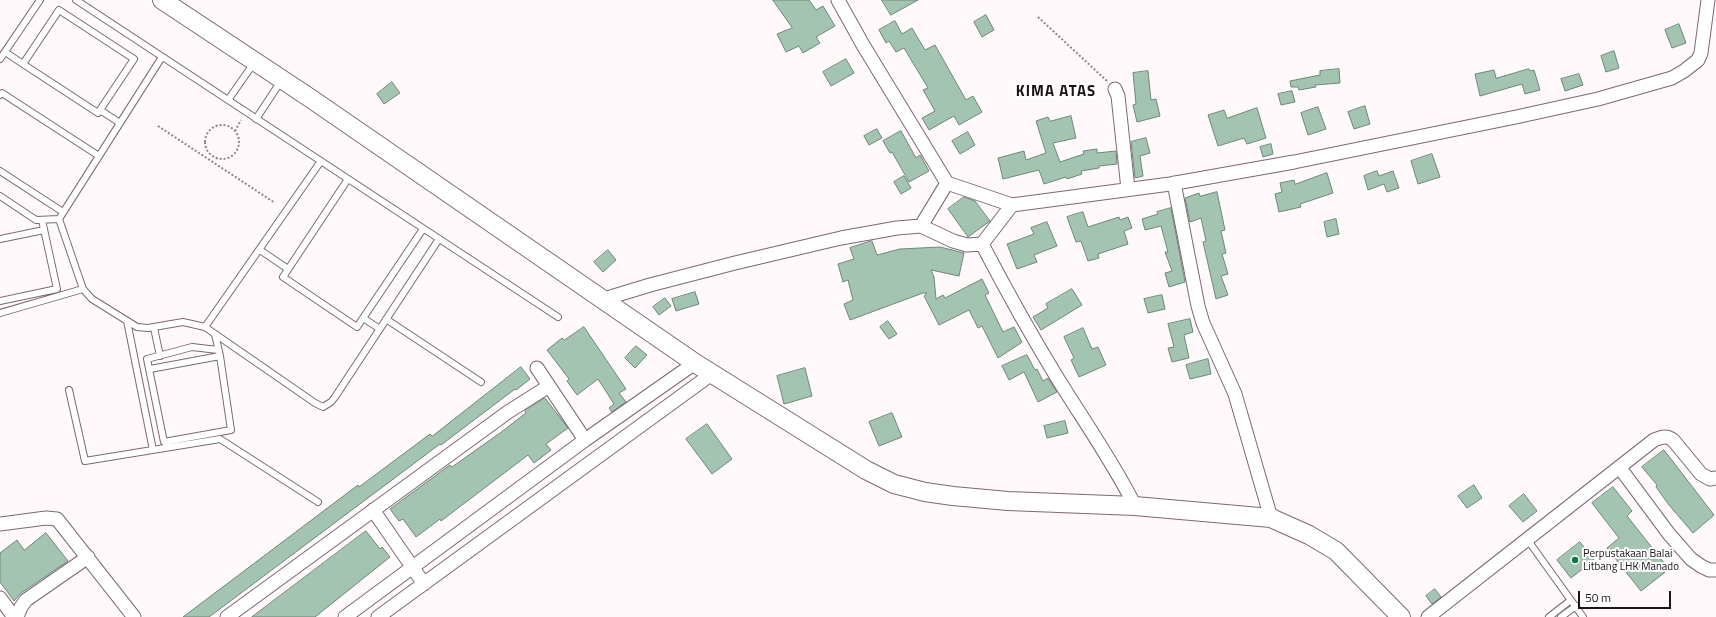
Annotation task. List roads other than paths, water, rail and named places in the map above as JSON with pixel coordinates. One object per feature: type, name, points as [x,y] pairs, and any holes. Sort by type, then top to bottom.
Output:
[{"type":"main road","points":[[162,0],[282,79],[695,363],[866,470],[894,484],[925,492],[953,496],[1135,506],[1270,518],[1309,535],[1336,551],[1401,617]]},
{"type":"street","points":[[838,0],[863,45],[947,183],[1012,205],[1174,183],[1294,162],[1516,118],[1672,78],[1684,72],[1698,60],[1701,53],[1708,0]]},
{"type":"street","points":[[1115,89],[1118,96],[1128,189]]},
{"type":"street","points":[[921,226],[947,183]]},
{"type":"street","points":[[1174,183],[1198,306],[1203,323],[1235,394],[1270,518]]},
{"type":"street","points":[[604,299],[666,281],[841,238],[897,228],[921,226],[953,241],[968,245],[982,244],[1012,205]]},
{"type":"street","points":[[982,244],[1013,302],[1057,378],[1106,455],[1135,506]]},
{"type":"street","points":[[345,617],[585,440],[695,363]]},
{"type":"street","points":[[537,368],[585,440]]},
{"type":"street","points":[[378,617],[713,373]]},
{"type":"street","points":[[227,617],[508,412],[549,386]]},
{"type":"street","points":[[1428,617],[1654,440],[1662,437],[1668,437],[1673,440],[1702,474],[1710,479],[1716,478]]},
{"type":"street","points":[[1620,468],[1669,534],[1691,560],[1709,570],[1716,570]]},
{"type":"street","points":[[373,510],[424,584]]},
{"type":"street","points":[[0,524],[46,518],[57,519],[134,617]]},
{"type":"street","points":[[17,617],[26,600],[88,557]]},
{"type":"street","points":[[0,598],[14,617]]},
{"type":"lane","points":[[0,59],[40,0]]},
{"type":"lane","points":[[76,0],[558,317]]},
{"type":"lane","points":[[5,52],[23,64],[98,113],[134,59],[59,10],[23,64]]},
{"type":"lane","points":[[58,220],[162,57]]},
{"type":"lane","points":[[228,100],[255,61]]},
{"type":"lane","points":[[256,119],[282,79]]},
{"type":"lane","points":[[0,95],[2,92],[99,156]]},
{"type":"lane","points":[[100,110],[120,123]]},
{"type":"lane","points":[[205,327],[321,161]]},
{"type":"lane","points":[[0,171],[63,212]]},
{"type":"lane","points":[[348,179],[283,277],[357,327],[424,229]]},
{"type":"lane","points":[[0,196],[32,218],[42,220],[58,220]]},
{"type":"lane","points":[[0,301],[57,289],[42,220]]},
{"type":"lane","points":[[58,220],[83,289],[92,299],[137,328],[154,328],[183,322],[205,327],[314,403],[323,406],[327,405],[335,397],[439,239]]},
{"type":"lane","points":[[0,239],[44,230]]},
{"type":"lane","points":[[260,250],[288,269]]},
{"type":"lane","points":[[0,313],[83,289]]},
{"type":"lane","points":[[363,318],[380,329]]},
{"type":"lane","points":[[386,319],[481,382]]},
{"type":"lane","points":[[127,321],[153,450]]},
{"type":"lane","points":[[154,328],[160,356]]},
{"type":"lane","points":[[215,334],[219,353],[231,430],[164,442],[147,359],[192,347],[219,353]]},
{"type":"lane","points":[[150,369],[219,353]]},
{"type":"lane","points":[[70,390],[85,461],[220,439],[318,502]]},
{"type":"lane","points":[[1527,538],[1583,617]]},
{"type":"lane","points":[[1549,617],[1571,600]]},
{"type":"lane","points":[[1561,617],[1576,606]]},
{"type":"place","name":"Perpustakaan Balai Litbang LHK Manado","points":[[1575,560]]},
{"type":"district","name":"KIMA ATAS","points":[[1056,92]]}]
